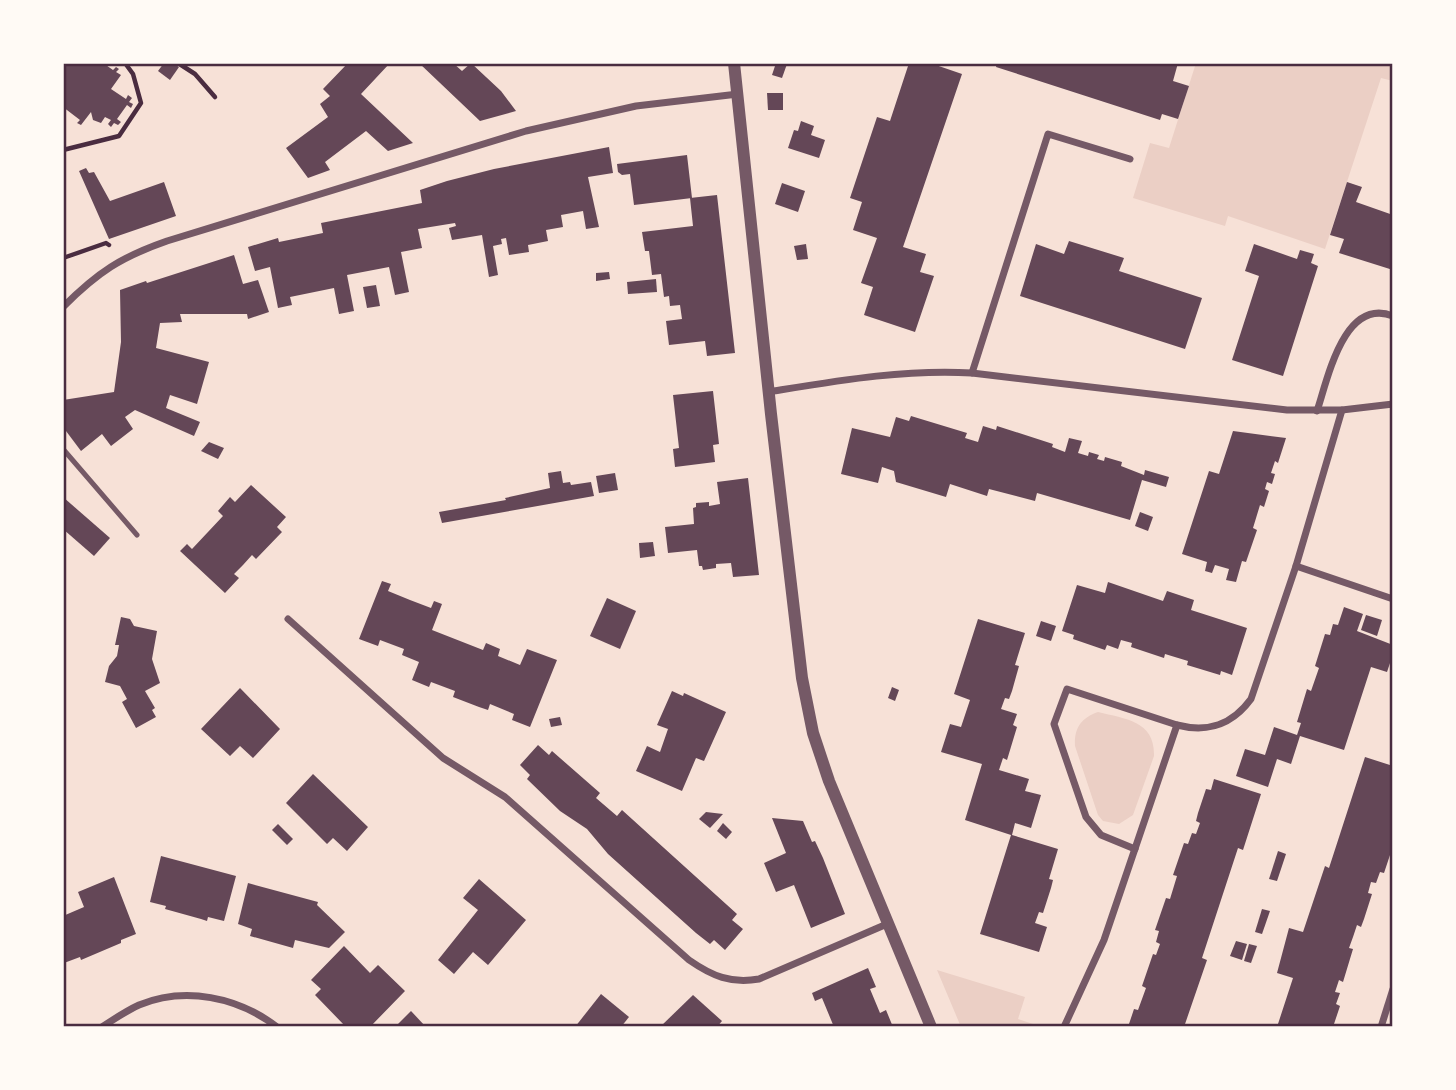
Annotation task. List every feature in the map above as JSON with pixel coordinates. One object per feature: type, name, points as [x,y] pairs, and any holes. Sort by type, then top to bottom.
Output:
[{"type":"street","points":[[734,63],[768,392],[807,707],[826,772],[931,1027]]},
{"type":"street","points":[[63,307],[87,283],[111,265],[128,255],[167,241],[526,131],[636,106],[738,94]]},
{"type":"street","points":[[972,373],[1048,134],[1130,159]]},
{"type":"street","points":[[1317,411],[1336,354],[1354,323],[1367,314],[1381,312],[1393,316]]},
{"type":"street","points":[[768,392],[910,372],[972,373],[1317,411],[1393,404]]},
{"type":"street","points":[[1135,849],[1101,835],[1086,817],[1054,724],[1067,689],[1177,725],[1200,729],[1218,726],[1237,715],[1251,699],[1296,566],[1342,410]]},
{"type":"street","points":[[1296,566],[1393,599]]},
{"type":"street","points":[[288,619],[443,758],[505,797],[689,960],[706,972],[742,982],[759,979],[887,924]]},
{"type":"street","points":[[1064,1027],[1104,940],[1177,725]]},
{"type":"street","points":[[1381,1027],[1393,989]]},
{"type":"street","points":[[102,1027],[142,1004],[171,997],[204,996],[244,1006],[276,1027]]},
{"type":"lane","points":[[63,449],[137,535]]},
{"type":"path","points":[[63,150],[119,136],[141,103],[133,74],[125,63]]},
{"type":"path","points":[[178,63],[195,74],[215,97]]},
{"type":"shaded area","points":[[1196,63],[1393,63],[1393,81],[1381,78],[1325,249],[1228,216],[1225,226],[1133,198],[1150,143],[1169,148]]},
{"type":"shaded area","points":[[1098,712],[1137,724],[1150,735],[1153,744],[1154,756],[1133,815],[1119,824],[1103,821],[1098,815],[1075,746],[1080,724]]},
{"type":"shaded area","points":[[937,970],[1025,997],[1018,1019],[1042,1027],[961,1027]]},
{"type":"building","points":[[63,63],[103,63],[113,70],[116,67],[119,69],[116,72],[121,75],[111,89],[126,99],[128,95],[132,98],[129,102],[133,104],[131,108],[127,105],[117,119],[121,122],[118,125],[114,123],[111,127],[108,124],[111,120],[105,117],[101,123],[93,120],[91,112],[81,125],[77,123],[80,120],[63,107]]},
{"type":"building","points":[[164,63],[173,63],[179,67],[170,80],[158,71]]},
{"type":"building","points":[[348,63],[390,63],[361,94],[413,143],[388,151],[366,131],[325,162],[330,170],[308,178],[286,148],[328,117],[320,104],[330,96],[323,89]]},
{"type":"building","points":[[419,63],[453,63],[462,71],[471,63],[501,91],[516,111],[480,121]]},
{"type":"building","points":[[776,63],[787,64],[782,78],[772,75]]},
{"type":"building","points":[[909,63],[930,63],[962,74],[903,247],[926,254],[920,272],[934,276],[915,332],[864,315],[873,287],[861,283],[877,238],[853,230],[862,202],[850,198],[877,117],[890,121]]},
{"type":"building","points":[[997,63],[1178,63],[1173,81],[1189,86],[1178,119],[1162,114],[1160,120],[996,67]]},
{"type":"building","points":[[767,93],[783,93],[783,110],[768,110]]},
{"type":"building","points":[[801,121],[814,126],[811,135],[825,140],[819,158],[788,148],[794,130],[798,131]]},
{"type":"building","points":[[609,147],[613,173],[588,177],[599,227],[586,229],[583,211],[561,215],[563,227],[546,230],[548,241],[528,245],[529,252],[509,255],[506,238],[501,239],[502,244],[493,246],[498,275],[489,277],[482,235],[452,240],[449,228],[456,226],[455,223],[418,229],[422,248],[401,252],[409,292],[395,295],[389,267],[347,275],[354,311],[339,314],[334,288],[290,297],[292,305],[278,308],[270,267],[255,271],[248,247],[278,238],[279,242],[323,233],[321,223],[422,203],[420,190],[447,181]]},
{"type":"building","points":[[687,155],[692,198],[634,205],[630,174],[622,175],[618,172],[617,164]]},
{"type":"building","points":[[86,168],[89,173],[94,172],[110,201],[164,182],[176,216],[109,239],[79,171]]},
{"type":"building","points":[[1347,182],[1362,187],[1356,202],[1393,215],[1393,270],[1339,253],[1344,239],[1330,235]]},
{"type":"building","points":[[782,183],[805,191],[798,212],[775,204]]},
{"type":"building","points":[[717,195],[735,353],[707,356],[705,341],[669,345],[666,321],[682,319],[680,305],[670,306],[669,296],[664,297],[661,274],[652,275],[649,251],[645,251],[642,232],[693,226],[690,198]]},
{"type":"building","points":[[1069,241],[1124,258],[1119,271],[1202,298],[1185,349],[1020,296],[1036,244],[1064,254]]},
{"type":"building","points":[[806,244],[808,259],[797,260],[794,246]]},
{"type":"building","points":[[1254,244],[1297,259],[1300,250],[1314,254],[1311,263],[1318,266],[1283,376],[1232,360],[1259,276],[1245,271]]},
{"type":"building","points":[[234,255],[243,284],[258,280],[269,312],[248,319],[247,314],[180,314],[182,322],[160,323],[156,348],[209,362],[197,404],[170,395],[166,408],[200,422],[194,436],[135,410],[125,417],[133,429],[111,446],[102,434],[81,451],[63,427],[63,400],[114,392],[121,342],[120,290]]},
{"type":"building","points":[[609,272],[610,279],[596,281],[596,273]]},
{"type":"building","points":[[656,279],[657,292],[628,294],[627,282]]},
{"type":"building","points":[[376,285],[380,306],[367,308],[363,287]]},
{"type":"building","points":[[713,391],[719,444],[713,445],[715,462],[675,467],[673,449],[679,448],[673,395]]},
{"type":"building","points":[[911,416],[967,433],[965,438],[978,442],[983,426],[996,430],[997,426],[1053,444],[1052,447],[1065,452],[1069,438],[1082,441],[1078,453],[1088,456],[1089,452],[1099,455],[1097,459],[1104,461],[1105,457],[1122,462],[1121,466],[1144,475],[1145,470],[1169,477],[1166,487],[1142,480],[1130,520],[1037,493],[1035,501],[989,489],[987,496],[950,484],[946,497],[896,482],[894,471],[882,467],[878,483],[841,474],[852,428],[890,437],[896,417],[909,421]]},
{"type":"building","points":[[1233,431],[1286,438],[1278,463],[1275,461],[1271,473],[1275,474],[1272,484],[1267,482],[1265,489],[1269,491],[1264,507],[1260,505],[1253,528],[1257,530],[1246,562],[1242,561],[1236,582],[1226,580],[1229,569],[1215,565],[1212,573],[1205,571],[1207,562],[1182,554],[1209,471],[1219,474]]},
{"type":"building","points":[[209,442],[224,448],[218,459],[201,451]]},
{"type":"building","points":[[561,471],[563,483],[570,482],[571,485],[591,482],[594,496],[442,523],[439,512],[506,500],[505,498],[550,488],[548,473]]},
{"type":"building","points":[[615,473],[618,490],[599,493],[596,476]]},
{"type":"building","points":[[748,478],[759,575],[733,577],[731,563],[716,564],[716,568],[703,570],[702,566],[699,566],[697,550],[668,553],[665,527],[694,524],[693,508],[696,503],[709,502],[709,506],[720,504],[717,482]]},
{"type":"building","points":[[251,485],[286,517],[277,527],[282,532],[256,559],[252,555],[234,574],[239,578],[225,593],[180,551],[187,544],[192,549],[223,516],[218,511],[230,497],[235,502]]},
{"type":"building","points":[[63,497],[110,538],[94,556],[63,529]]},
{"type":"building","points":[[1140,512],[1153,517],[1148,531],[1135,526]]},
{"type":"building","points":[[653,542],[655,556],[640,558],[639,543]]},
{"type":"building","points":[[382,581],[391,584],[388,591],[410,600],[431,608],[434,601],[442,604],[432,630],[483,650],[486,643],[500,649],[498,656],[520,665],[527,649],[557,660],[530,727],[512,720],[514,714],[490,704],[488,710],[453,697],[455,691],[431,682],[429,687],[412,680],[419,662],[402,655],[404,649],[380,640],[378,646],[359,639]]},
{"type":"building","points":[[1108,582],[1163,601],[1167,591],[1194,600],[1191,610],[1247,628],[1232,675],[1221,671],[1220,675],[1187,665],[1188,661],[1165,654],[1164,658],[1131,647],[1132,643],[1121,640],[1118,649],[1107,645],[1105,650],[1073,639],[1074,635],[1062,631],[1077,585],[1105,593]]},
{"type":"building","points":[[607,598],[636,611],[620,649],[590,636]]},
{"type":"building","points":[[1344,607],[1363,614],[1357,631],[1393,645],[1393,654],[1387,672],[1371,667],[1344,750],[1300,736],[1291,764],[1277,759],[1268,787],[1236,776],[1245,749],[1265,755],[1274,727],[1297,735],[1301,723],[1297,722],[1307,689],[1311,691],[1319,668],[1315,666],[1325,634],[1330,635],[1333,624],[1338,625]]},
{"type":"building","points":[[1366,615],[1382,620],[1377,636],[1361,630]]},
{"type":"building","points":[[121,617],[130,619],[134,626],[157,631],[152,659],[160,683],[145,691],[155,708],[152,710],[156,717],[136,728],[122,702],[127,699],[120,686],[105,682],[109,666],[117,656],[119,645],[115,645]]},
{"type":"building","points":[[978,619],[1025,633],[1015,665],[1019,666],[1012,691],[1009,699],[1005,698],[1001,709],[1017,714],[1013,725],[1017,727],[1007,760],[1003,758],[999,770],[1029,779],[1025,791],[1041,795],[1031,828],[1015,823],[1012,835],[1058,849],[1049,879],[1053,880],[1051,888],[1043,913],[1039,912],[1035,923],[1047,927],[1039,952],[980,934],[1011,835],[965,820],[982,764],[941,752],[950,724],[961,727],[970,700],[954,694]]},
{"type":"building","points":[[1041,621],[1056,626],[1051,641],[1036,636]]},
{"type":"building","points":[[892,687],[899,690],[895,701],[888,698]]},
{"type":"building","points":[[240,688],[280,729],[253,758],[240,746],[230,756],[201,729]]},
{"type":"building","points":[[672,691],[683,696],[684,693],[726,712],[704,761],[696,758],[682,791],[636,771],[647,746],[660,752],[668,729],[657,725]]},
{"type":"building","points":[[560,717],[562,725],[551,727],[549,719]]},
{"type":"building","points":[[538,745],[549,755],[552,751],[600,793],[596,798],[617,816],[622,810],[737,914],[732,920],[743,929],[725,950],[714,940],[710,944],[696,933],[608,854],[587,829],[560,811],[527,779],[530,775],[520,765]]},
{"type":"building","points":[[1365,757],[1393,766],[1393,831],[1390,840],[1393,841],[1392,849],[1384,873],[1380,872],[1376,883],[1371,882],[1368,893],[1372,894],[1364,919],[1361,927],[1357,925],[1349,948],[1353,949],[1343,982],[1339,980],[1335,992],[1340,993],[1336,1004],[1340,1006],[1333,1027],[1277,1027],[1293,978],[1277,973],[1289,928],[1303,932],[1325,866],[1329,868]]},
{"type":"building","points":[[313,774],[368,827],[347,851],[333,838],[327,844],[286,803]]},
{"type":"building","points":[[1214,779],[1261,794],[1243,850],[1238,848],[1202,958],[1207,960],[1184,1027],[1128,1027],[1134,1009],[1138,1010],[1146,988],[1142,986],[1153,954],[1156,955],[1160,944],[1156,942],[1159,931],[1155,930],[1166,898],[1170,899],[1177,876],[1173,875],[1184,843],[1188,844],[1192,833],[1196,834],[1200,823],[1196,821],[1198,813],[1206,789],[1211,790]]},
{"type":"building","points":[[706,812],[723,814],[710,828],[699,819]]},
{"type":"building","points":[[772,818],[803,821],[823,858],[845,914],[811,928],[794,885],[776,892],[764,863],[786,853]]},
{"type":"building","points":[[723,823],[732,832],[726,839],[717,831]]},
{"type":"building","points":[[278,824],[293,839],[287,845],[272,830]]},
{"type":"building","points":[[1278,851],[1286,854],[1277,881],[1269,879]]},
{"type":"building","points":[[161,856],[236,876],[224,921],[208,917],[207,921],[150,902]]},
{"type":"building","points":[[114,877],[136,934],[81,960],[80,957],[64,963],[63,916],[84,907],[78,892]]},
{"type":"building","points":[[479,879],[526,920],[488,965],[473,952],[454,974],[438,960],[478,910],[463,898]]},
{"type":"building","points":[[248,883],[318,902],[317,905],[345,932],[329,948],[295,940],[293,948],[250,936],[252,929],[238,924]]},
{"type":"building","points":[[1262,909],[1270,911],[1262,934],[1255,932]]},
{"type":"building","points":[[1236,941],[1247,944],[1242,960],[1230,956]]},
{"type":"building","points":[[1249,944],[1257,946],[1251,963],[1244,961]]},
{"type":"building","points":[[344,946],[370,973],[378,965],[405,991],[370,1027],[358,1027],[355,1024],[346,1027],[315,995],[321,989],[311,980]]},
{"type":"building","points":[[868,968],[876,987],[870,989],[880,1013],[886,1010],[893,1027],[834,1027],[822,998],[815,1001],[812,993]]},
{"type":"building","points":[[601,994],[629,1017],[621,1027],[575,1027]]},
{"type":"building","points":[[693,995],[722,1021],[717,1027],[660,1027]]},
{"type":"building","points":[[411,1011],[426,1027],[395,1027]]}]
